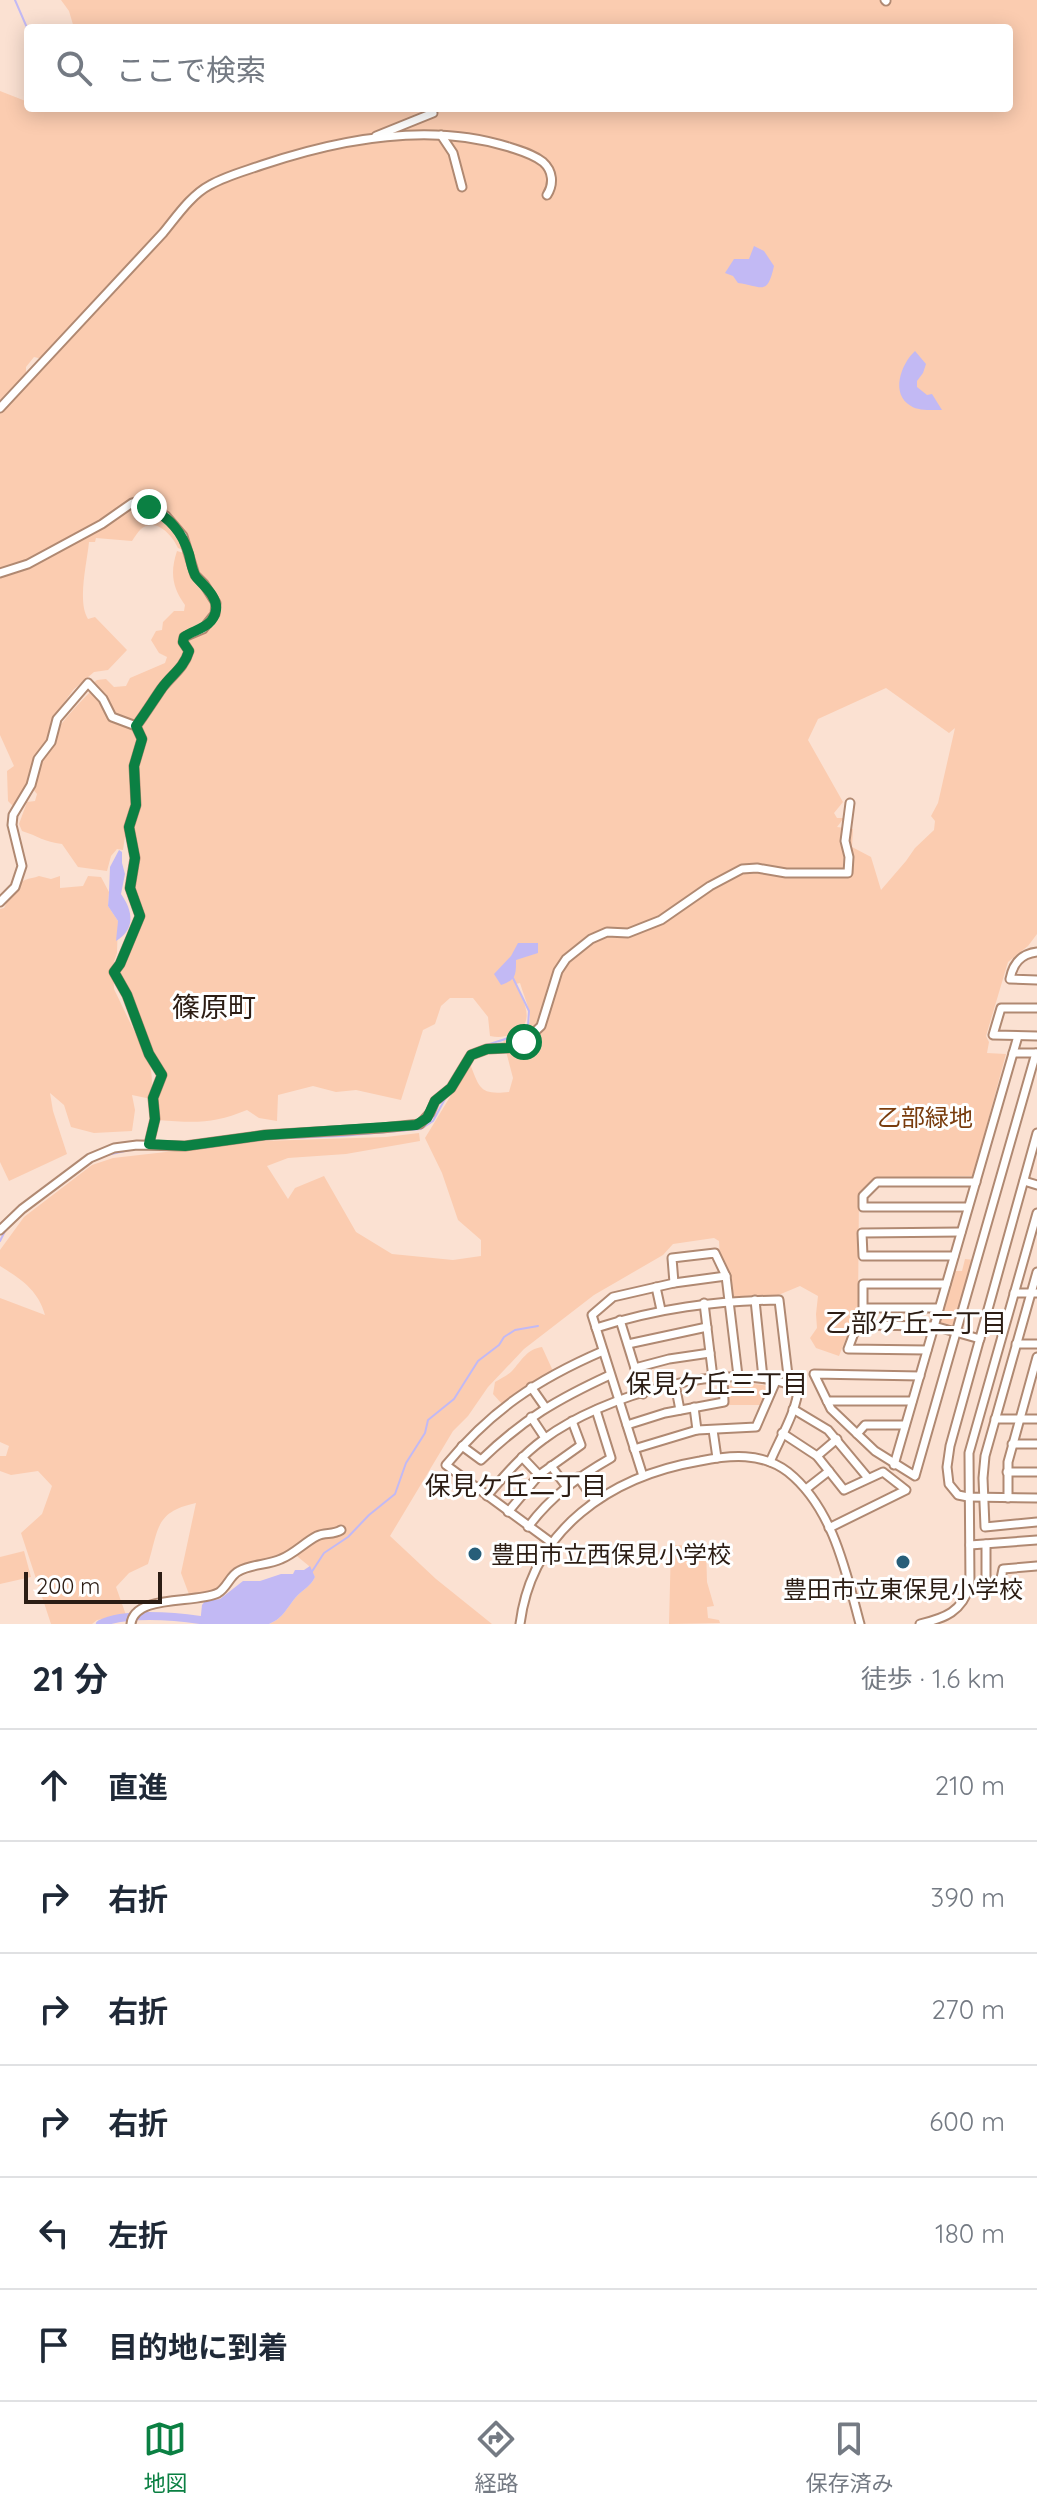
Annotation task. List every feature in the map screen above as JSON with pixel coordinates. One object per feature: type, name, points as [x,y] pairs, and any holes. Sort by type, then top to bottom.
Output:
[{"type":"street","points":[[367,139],[433,113]]},
{"type":"street","points":[[441,135],[453,153],[462,187]]},
{"type":"street","points":[[0,408],[198,193],[210,185],[307,151],[367,139],[441,135],[474,137],[530,154],[546,165],[551,173],[552,185],[547,195]]},
{"type":"street","points":[[0,573],[28,564],[102,524],[132,503],[139,501],[162,513],[171,522],[183,536],[195,575],[216,603],[215,614],[203,629],[184,637],[183,642],[189,651],[183,667],[162,688],[136,726]]},
{"type":"street","points":[[0,902],[15,887],[22,866],[12,825],[13,815],[31,785],[38,759],[51,742],[57,719],[88,683],[103,699],[112,717],[136,726],[142,739],[134,766],[136,805],[129,827],[135,858],[130,888],[140,916],[114,972],[127,995],[149,1054],[162,1075],[153,1098],[155,1119],[149,1144]]},
{"type":"street","points":[[0,1230],[22,1209],[97,1154],[128,1145],[185,1146],[265,1135],[416,1125],[427,1118],[435,1101],[446,1093],[471,1055],[524,1042],[541,1026],[558,971],[566,959],[591,939],[607,932],[628,933],[661,920],[710,886],[742,869],[848,873],[849,857],[845,841],[850,803]]},
{"type":"street","points":[[1037,952],[1027,954],[1013,964],[1010,979],[1037,980]]},
{"type":"street","points":[[1037,1008],[1001,1008],[993,1035],[1037,1036]]},
{"type":"street","points":[[894,1465],[1018,1036]]},
{"type":"street","points":[[920,1376],[814,1374],[831,1409],[894,1465],[915,1476],[1037,1053],[1013,1053]]},
{"type":"street","points":[[1037,1133],[953,1435],[947,1467],[950,1487],[958,1495],[1037,1498]]},
{"type":"street","points":[[1024,1181],[1037,1185]]},
{"type":"street","points":[[968,1207],[863,1207],[863,1196],[877,1182],[976,1182]]},
{"type":"street","points":[[920,1624],[955,1611],[963,1602],[970,1585],[969,1453],[1037,1213]]},
{"type":"street","points":[[954,1256],[863,1256],[862,1233],[961,1232]]},
{"type":"street","points":[[674,1283],[672,1258],[715,1253],[726,1276],[738,1376]]},
{"type":"street","points":[[1037,1272],[1034,1293],[1016,1344],[985,1456],[983,1478],[985,1527],[1037,1522]]},
{"type":"street","points":[[643,1476],[592,1315],[613,1297],[674,1283],[726,1276]]},
{"type":"street","points":[[939,1308],[863,1308],[863,1284],[946,1284]]},
{"type":"street","points":[[656,1287],[661,1310]]},
{"type":"street","points":[[1014,1293],[1034,1293]]},
{"type":"street","points":[[755,1300],[763,1378]]},
{"type":"street","points":[[596,1328],[661,1310],[704,1303],[779,1300],[789,1384]]},
{"type":"street","points":[[627,1425],[724,1402],[710,1353],[704,1303]]},
{"type":"street","points":[[620,1320],[643,1394]]},
{"type":"street","points":[[927,1350],[848,1349],[857,1325],[934,1326],[980,1339]]},
{"type":"street","points":[[628,1344],[707,1327]]},
{"type":"street","points":[[1016,1344],[1037,1344]]},
{"type":"street","points":[[552,1543],[446,1465],[504,1406],[531,1387],[603,1351]]},
{"type":"street","points":[[635,1368],[710,1353]]},
{"type":"street","points":[[1008,1498],[1007,1472],[1012,1444],[1037,1357]]},
{"type":"street","points":[[462,1446],[481,1460],[545,1407],[610,1375]]},
{"type":"street","points":[[487,1496],[522,1457],[572,1421],[619,1400],[675,1384],[718,1378],[763,1378],[798,1388],[793,1409],[770,1462]]},
{"type":"street","points":[[634,1449],[697,1430],[756,1427],[776,1381]]},
{"type":"street","points":[[675,1384],[680,1410]]},
{"type":"street","points":[[531,1387],[545,1407]]},
{"type":"street","points":[[1027,1393],[1037,1393]]},
{"type":"street","points":[[827,1401],[912,1401]]},
{"type":"street","points":[[694,1407],[697,1430]]},
{"type":"street","points":[[793,1409],[828,1430],[868,1478]]},
{"type":"street","points":[[528,1527],[546,1504],[566,1486],[611,1458],[596,1410]]},
{"type":"street","points":[[531,1417],[545,1438]]},
{"type":"street","points":[[995,1419],[1037,1419]]},
{"type":"street","points":[[508,1512],[539,1475],[581,1445],[572,1421]]},
{"type":"street","points":[[857,1434],[865,1425],[905,1425]]},
{"type":"street","points":[[713,1430],[717,1458]]},
{"type":"street","points":[[782,1433],[817,1456],[844,1490],[883,1472],[906,1490],[829,1528]]},
{"type":"street","points":[[817,1456],[837,1439]]},
{"type":"street","points":[[1012,1444],[1037,1444]]},
{"type":"street","points":[[520,1624],[534,1570],[552,1543],[580,1512],[643,1476],[675,1466],[746,1456],[770,1462],[787,1471],[806,1489],[829,1528],[849,1580],[860,1624]]},
{"type":"street","points":[[522,1457],[539,1475]]},
{"type":"street","points":[[551,1466],[566,1486]]},
{"type":"street","points":[[806,1489],[829,1471]]},
{"type":"street","points":[[1007,1472],[1037,1472]]},
{"type":"street","points":[[578,1477],[595,1501]]},
{"type":"street","points":[[131,1620],[135,1611],[144,1607],[219,1593],[237,1571],[280,1559],[318,1535],[334,1534],[341,1530]]},
{"type":"street","points":[[970,1545],[1037,1540]]},
{"type":"street","points":[[986,1544],[988,1589],[999,1588],[1003,1569],[1037,1566]]},
{"type":"green space","name":"乙部緑地","points":[[61,0],[1037,0],[1037,934],[1008,962],[986,1036],[989,1042],[987,1053],[1006,1054],[973,1176],[874,1178],[859,1193],[858,1308],[839,1356],[816,1348],[810,1338],[817,1328],[818,1296],[800,1286],[776,1296],[734,1297],[729,1270],[720,1258],[719,1241],[714,1238],[673,1244],[663,1255],[594,1295],[524,1349],[453,1431],[390,1536],[436,1579],[492,1624],[269,1624],[282,1615],[315,1577],[309,1566],[292,1552],[280,1559],[236,1570],[225,1584],[213,1592],[190,1597],[181,1573],[196,1503],[173,1511],[166,1517],[157,1531],[148,1564],[129,1573],[116,1587],[126,1615],[97,1620],[92,1624],[51,1624],[21,1533],[42,1514],[52,1486],[38,1471],[11,1475],[0,1471],[0,1456],[6,1456],[9,1446],[0,1442],[0,1298],[45,1315],[33,1292],[0,1266],[0,1250],[24,1217],[92,1165],[113,1158],[263,1141],[419,1133],[420,1141],[346,1154],[288,1158],[267,1166],[288,1199],[295,1188],[324,1176],[356,1232],[392,1254],[453,1260],[481,1256],[481,1240],[458,1220],[442,1173],[425,1138],[470,1064],[482,1088],[492,1092],[509,1092],[513,1078],[503,1040],[524,1031],[530,1019],[520,983],[516,984],[527,1016],[522,1027],[506,1036],[490,1036],[488,1017],[473,998],[450,998],[441,1006],[435,1024],[423,1030],[401,1100],[356,1090],[336,1092],[313,1086],[278,1095],[277,1121],[259,1118],[247,1110],[204,1121],[158,1120],[154,1098],[161,1087],[159,1064],[117,971],[141,916],[131,887],[137,855],[133,819],[137,767],[145,736],[140,727],[114,717],[92,684],[106,679],[114,687],[126,686],[130,678],[165,663],[167,657],[159,653],[151,640],[156,631],[162,630],[163,622],[174,611],[184,611],[185,605],[175,586],[173,566],[177,551],[184,553],[188,543],[183,532],[141,501],[31,561],[0,571],[0,411],[192,203],[219,183],[280,161],[363,144],[447,139],[505,143],[462,133],[440,132],[358,137],[333,140],[236,171],[182,205],[42,359],[34,357],[26,367],[26,376],[0,404],[0,91],[24,100],[24,112],[1013,112],[1013,24],[73,24]],"holes":[[[886,688],[949,733],[955,728],[938,803],[931,816],[935,821],[934,830],[881,890],[871,857],[852,847],[853,829],[837,827],[844,818],[837,818],[834,813],[843,802],[808,740],[818,719]]]},
{"type":"green space","points":[[140,503],[174,528],[183,550],[165,531],[151,525],[142,528],[132,541],[96,538],[95,542],[89,542],[83,593],[85,612],[88,619],[95,617],[127,650],[108,670],[94,672],[73,690],[51,721],[47,740],[33,762],[23,795],[13,806],[8,801],[7,771],[14,766],[0,735],[0,574],[29,565],[133,504]]},
{"type":"green space","points":[[90,692],[111,717],[132,728],[140,738],[134,807],[127,823],[123,850],[117,849],[111,856],[107,871],[78,867],[62,844],[22,831],[19,824],[27,802],[35,801],[37,794],[32,788],[46,747],[61,724]]},
{"type":"green space","points":[[39,876],[51,879],[60,876],[60,888],[83,886],[88,876],[101,877],[109,892],[108,906],[118,921],[117,953],[113,965],[114,989],[149,1062],[151,1099],[132,1095],[135,1110],[132,1131],[94,1133],[71,1127],[64,1105],[50,1093],[67,1154],[9,1181],[0,1162],[0,909],[4,908],[18,884]]},
{"type":"green space","points":[[965,1259],[975,1260],[956,1326],[939,1322],[954,1271],[962,1271]]},
{"type":"green space","points":[[542,1347],[553,1371],[502,1404],[493,1394],[495,1382],[510,1373],[529,1353]]},
{"type":"green space","points":[[728,1386],[770,1386],[762,1405],[729,1405]]},
{"type":"green space","points":[[671,1545],[706,1546],[707,1582],[714,1606],[707,1607],[708,1618],[720,1623],[669,1624]]},
{"type":"green space","points":[[24,1551],[31,1577],[0,1584],[0,1557]]},
{"type":"shaded area","points":[[754,246],[764,251],[774,266],[769,282],[762,287],[738,283],[733,276],[725,273],[734,259],[749,259]]},
{"type":"shaded area","points":[[915,351],[926,364],[917,387],[927,395],[932,394],[942,410],[914,408],[901,394],[902,371]]},
{"type":"shaded area","points":[[119,850],[122,852],[125,874],[121,894],[130,913],[130,925],[116,941],[118,921],[108,906],[110,867]]},
{"type":"shaded area","points":[[518,943],[538,943],[538,953],[516,960],[514,976],[501,985],[494,974],[511,956]]},
{"type":"shaded area","points":[[310,1566],[315,1577],[274,1622],[200,1624],[205,1601],[220,1599],[243,1581],[293,1574],[295,1570]]},
{"type":"waterway","points":[[15,0],[25,24]]},
{"type":"waterway","points":[[472,1051],[516,1035],[528,1026],[529,1011],[513,978]]},
{"type":"waterway","points":[[448,1087],[465,1058]]},
{"type":"waterway","points":[[262,1139],[421,1129],[433,1121],[446,1097]]},
{"type":"waterway","points":[[107,1155],[134,1149],[204,1148],[243,1141]]},
{"type":"waterway","points":[[54,1189],[97,1158]]},
{"type":"waterway","points":[[22,1214],[33,1205]]},
{"type":"waterway","points":[[0,1241],[6,1229]]},
{"type":"waterway","points":[[311,1573],[324,1553],[348,1537],[395,1494],[406,1463],[425,1433],[428,1420],[454,1399],[478,1361],[515,1330],[538,1326]]},
{"type":"waterway","points":[[100,1624],[135,1616],[200,1620]]},
{"type":"place","name":"豊田市立西保見小学校","points":[[475,1554]]},
{"type":"place","name":"豊田市立東保見小学校","points":[[903,1562]]},
{"type":"district","name":"篠原町","points":[[214,1006]]},
{"type":"district","name":"乙部ケ丘二丁目","points":[[916,1322]]},
{"type":"district","name":"保見ケ丘三丁目","points":[[717,1383]]},
{"type":"district","name":"保見ケ丘二丁目","points":[[516,1485]]},
{"type":"route","points":[[149,507],[166,516],[183,536],[195,575],[216,603],[216,609],[203,629],[184,637],[189,654],[183,667],[162,688],[136,726],[142,739],[134,766],[136,805],[129,822],[135,858],[130,888],[140,916],[114,972],[127,995],[149,1054],[162,1075],[153,1098],[155,1119],[149,1144],[185,1146],[251,1136],[420,1124],[427,1118],[435,1101],[451,1088],[471,1055],[524,1042]]}]
